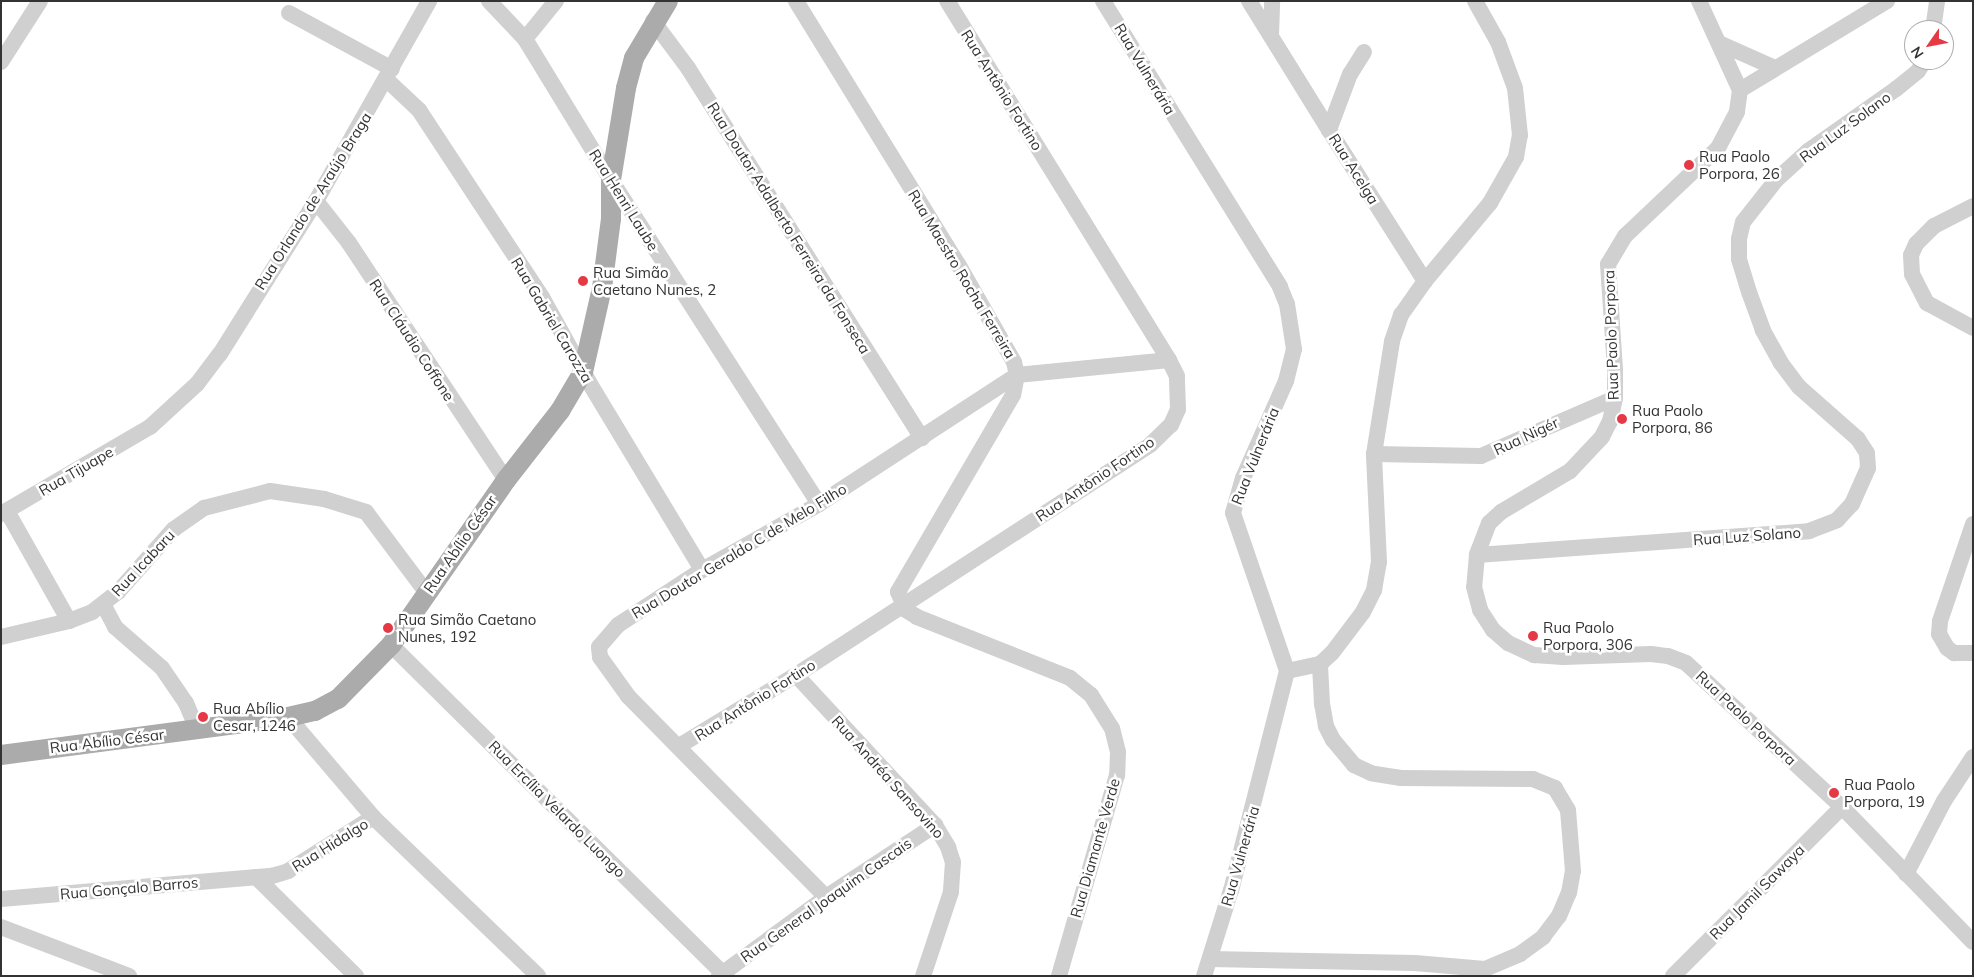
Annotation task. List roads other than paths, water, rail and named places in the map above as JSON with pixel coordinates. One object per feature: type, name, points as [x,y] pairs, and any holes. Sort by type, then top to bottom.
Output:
[{"type":"main road","name":"Rua Abílio César","points":[[1,755],[288,717],[329,706],[391,646],[426,592],[506,480],[560,410],[583,372],[602,288],[611,219],[611,180],[634,58],[653,21],[668,1]]},
{"type":"street","points":[[1,62],[40,1]]},
{"type":"street","name":"Rua Orlando de Araújo Braga","points":[[150,426],[188,395],[220,354],[316,201],[390,75],[429,1]]},
{"type":"street","name":"Rua Henri Laube","points":[[489,1],[526,39],[611,180],[819,504]]},
{"type":"street","points":[[526,39],[556,1]]},
{"type":"street","name":"Rua Maestro Rocha Ferreira","points":[[796,1],[996,328],[1010,352],[1016,375],[1013,395],[991,437],[905,577],[898,592],[903,606]]},
{"type":"street","name":"Rua Antônio Fortino","points":[[679,746],[796,675],[1150,445],[1170,425],[1178,409],[1177,376],[1169,360],[947,1]]},
{"type":"street","name":"Rua Vulnerária","points":[[1103,1],[1280,287],[1287,304],[1294,349],[1291,364],[1235,499],[1233,513],[1287,671],[1232,890],[1204,976]]},
{"type":"street","points":[[1249,1],[1329,130]]},
{"type":"street","points":[[1270,35],[1272,1]]},
{"type":"street","points":[[1287,671],[1320,664],[1348,634],[1374,590],[1379,562],[1374,454],[1392,342],[1400,315],[1424,281],[1490,203],[1516,157],[1520,134],[1515,88],[1498,42],[1475,1]]},
{"type":"street","points":[[1699,1],[1740,90],[1773,67],[1886,1]]},
{"type":"street","points":[[1934,20],[1937,1]]},
{"type":"street","name":"Rua Gabriel Carozza","points":[[289,13],[390,75],[418,110],[542,297],[583,372],[702,570]]},
{"type":"street","name":"Rua Doutor Adalberto Ferreira da Fonseca","points":[[653,21],[688,68],[922,438]]},
{"type":"street","points":[[1718,43],[1773,67]]},
{"type":"street","name":"Rua Acelga","points":[[1364,52],[1350,74],[1329,130],[1424,281]]},
{"type":"street","name":"Rua Luz Solano","points":[[1477,555],[1809,531],[1837,520],[1852,504],[1868,468],[1867,453],[1858,439],[1799,387],[1781,363],[1763,330],[1749,292],[1739,259],[1739,238],[1743,222],[1776,180],[1808,151],[1896,89],[1919,70]]},
{"type":"street","name":"Rua Paolo Porpora","points":[[1740,90],[1737,112],[1718,148],[1625,236],[1608,264],[1615,398],[1610,421],[1591,450],[1570,471],[1495,517],[1489,524],[1477,555],[1474,587],[1480,610],[1493,630],[1508,643],[1534,654],[1563,657],[1651,654],[1668,656],[1686,663],[1842,807],[1973,942]]},
{"type":"street","name":"Rua Cláudio Coffone","points":[[316,201],[353,250],[506,480]]},
{"type":"street","points":[[1973,206],[1934,226],[1916,244],[1911,255],[1912,274],[1927,303],[1973,328]]},
{"type":"street","name":"Rua Doutor Geraldo C de Melo Filho","points":[[826,897],[628,696],[600,657],[599,647],[618,625],[702,570],[819,504],[1016,375],[1169,360]]},
{"type":"street","name":"Rua Nigér","points":[[1374,454],[1481,456],[1615,398]]},
{"type":"street","name":"Rua Tijuape","points":[[4,512],[150,426]]},
{"type":"street","name":"Rua Icabaru","points":[[1,637],[69,621],[104,604],[174,530],[204,508],[262,491],[281,492],[351,505],[366,512],[426,592]]},
{"type":"street","points":[[4,512],[69,621]]},
{"type":"street","points":[[1973,524],[1940,621],[1939,634],[1947,648],[1954,653],[1973,653]]},
{"type":"street","points":[[104,604],[115,627],[162,668],[186,703],[197,729]]},
{"type":"street","name":"Rua Diamante Verde","points":[[903,606],[917,617],[1070,678],[1090,695],[1112,728],[1118,752],[1117,775],[1059,976]]},
{"type":"street","name":"Rua Ercília Velardo Luongo","points":[[391,646],[721,974]]},
{"type":"street","points":[[1210,959],[1480,972],[1535,944],[1559,916],[1573,871],[1568,810],[1562,796],[1555,788],[1533,779],[1401,778],[1372,773],[1354,764],[1333,740],[1326,726],[1322,704],[1320,664]]},
{"type":"street","name":"Rua Andréa Sansovino","points":[[796,675],[935,826],[948,846],[953,876],[948,901],[923,976]]},
{"type":"street","points":[[288,717],[373,817],[538,976]]},
{"type":"street","points":[[1906,874],[1944,801],[1973,757]]},
{"type":"street","name":"Rua Jamil Sawaya","points":[[1673,976],[1842,807]]},
{"type":"street","name":"Rua Hidalgo","points":[[256,877],[288,871],[373,817]]},
{"type":"street","name":"Rua General Joaquim Cascais","points":[[721,974],[826,897],[935,826]]},
{"type":"street","points":[[256,877],[356,976]]},
{"type":"street","name":"Rua Gonçalo Barros","points":[[1,899],[256,877]]},
{"type":"street","points":[[1,928],[129,976]]},
{"type":"place","name":"Rua Paolo Porpora, 26","points":[[1689,165]]},
{"type":"place","name":"Rua Simão Caetano Nunes, 2","points":[[583,281]]},
{"type":"place","name":"Rua Paolo Porpora, 86","points":[[1622,419]]},
{"type":"place","name":"Rua Simão Caetano Nunes, 192","points":[[388,628]]},
{"type":"place","name":"Rua Paolo Porpora, 306","points":[[1533,636]]},
{"type":"place","name":"Rua Abílio Cesar, 1246","points":[[203,717]]},
{"type":"place","name":"Rua Paolo Porpora, 19","points":[[1834,793]]}]
